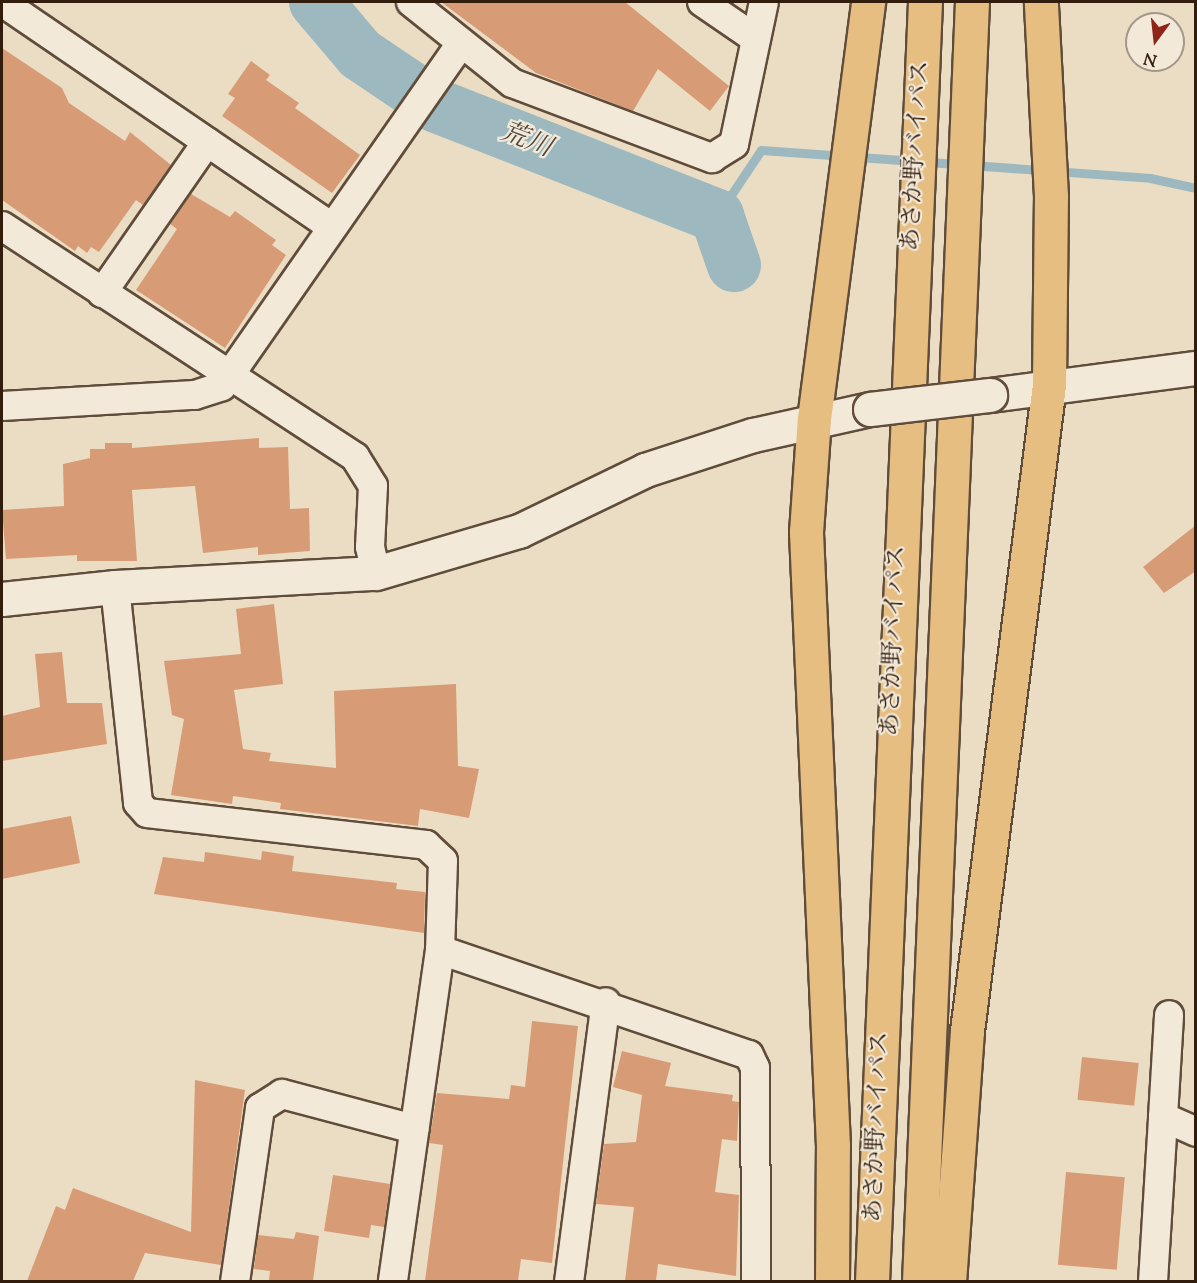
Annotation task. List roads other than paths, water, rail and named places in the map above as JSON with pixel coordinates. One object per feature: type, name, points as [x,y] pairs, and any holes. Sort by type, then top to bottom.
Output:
[{"type":"highway","points":[[832,1281],[833,1146],[806,532],[814,419],[867,2]]},
{"type":"highway","name":"あさか野バイパス","points":[[872,1281],[925,2]]},
{"type":"highway","name":"あさか野バイパス","points":[[919,1281],[972,2]]},
{"type":"highway","points":[[949,1281],[967,1031],[1049,385],[1051,196],[1041,2]]},
{"type":"street","points":[[2,2],[330,226]]},
{"type":"street","points":[[411,2],[512,83],[712,158],[734,144],[764,2]]},
{"type":"street","points":[[702,2],[756,39]]},
{"type":"street","points":[[2,406],[195,395],[230,378],[330,226],[461,44]]},
{"type":"street","points":[[102,293],[207,142]]},
{"type":"street","points":[[2,226],[365,470],[373,486],[370,547],[376,573]]},
{"type":"street","points":[[2,599],[115,587],[376,573],[519,531],[645,470],[814,419],[870,409],[990,395],[1049,385],[1196,368]]},
{"type":"street","points":[[115,587],[138,802],[147,813],[426,845],[443,861],[440,951],[393,1281]]},
{"type":"street","points":[[440,951],[606,1002],[749,1055],[755,1068],[756,1281]]},
{"type":"street","points":[[569,1281],[606,1002]]},
{"type":"street","points":[[1153,1281],[1169,1015]]},
{"type":"street","points":[[235,1281],[260,1108],[282,1094],[414,1129]]},
{"type":"street","points":[[1163,1117],[1196,1132]]},
{"type":"waterway","name":"荒川","points":[[316,2],[360,54],[437,106],[717,216],[734,265]]},
{"type":"waterway","points":[[717,216],[761,150],[1150,178],[1196,188]]}]
